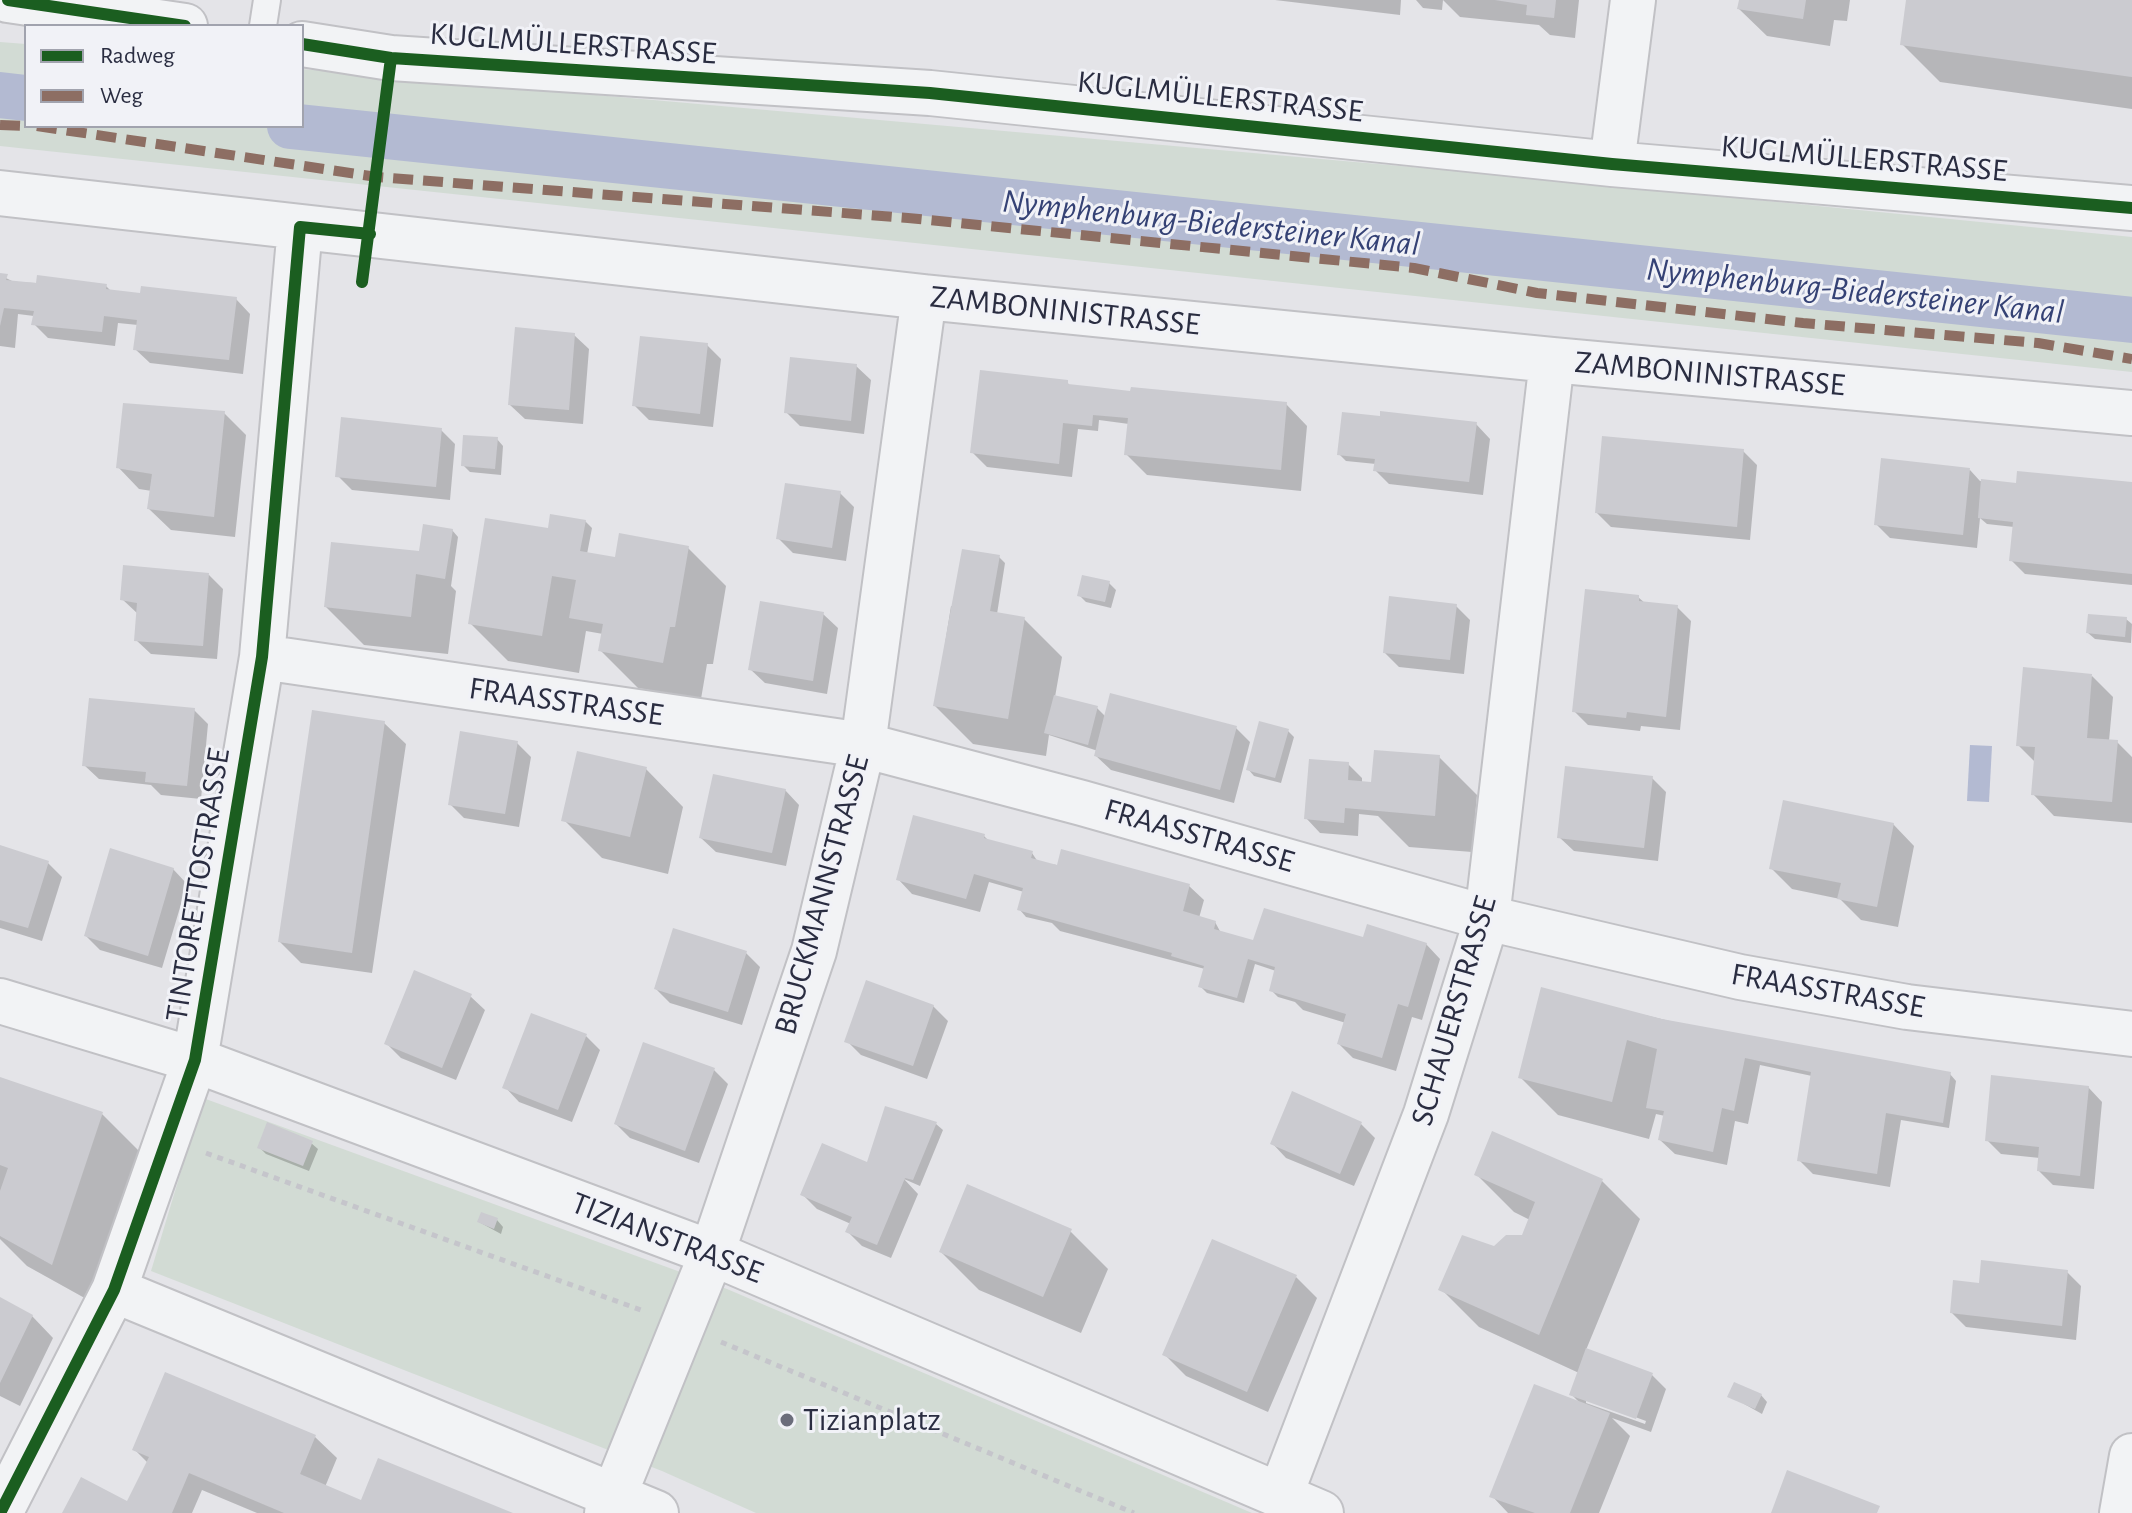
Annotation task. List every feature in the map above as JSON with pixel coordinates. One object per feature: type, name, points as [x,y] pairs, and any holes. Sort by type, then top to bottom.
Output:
[{"type":"street","points":[[8,0],[171,24]]},
{"type":"street","points":[[1612,164],[1633,0]]},
{"type":"street","name":"KUGLMÜLLERSTRASSE","points":[[304,44],[391,58],[930,93],[1612,164],[2132,208]]},
{"type":"street","name":"ZAMBONINISTRASSE","points":[[0,193],[924,297],[1552,360],[2132,413]]},
{"type":"street","name":"TINTORETTOSTRASSE","points":[[0,1513],[114,1290],[195,1060],[262,657],[300,227]]},
{"type":"street","name":"BRUCKMANNSTRASSE","points":[[610,1504],[712,1253],[814,951],[863,745],[924,297]]},
{"type":"street","name":"SCHAUERSTRASSE","points":[[1280,1496],[1426,1114],[1487,918],[1552,360]]},
{"type":"street","name":"FRAASSTRASSE","points":[[262,657],[863,745],[1082,803],[1487,918],[1740,977],[1861,999],[2132,1034]]},
{"type":"street","name":"TIZIANSTRASSE","points":[[0,1001],[195,1060],[712,1253],[1321,1513]]},
{"type":"street","points":[[114,1290],[610,1504],[656,1513]]},
{"type":"street","points":[[2122,1513],[2132,1456]]},
{"type":"lane","points":[[263,24],[267,0]]},
{"type":"path","points":[[378,164],[386,99]]},
{"type":"shaded area","points":[[0,42],[24,44],[24,128],[304,128],[304,69],[1525,177],[2132,237],[2132,372],[0,146]]},
{"type":"shaded area","points":[[203,1098],[727,1289],[1252,1513],[756,1513],[662,1471],[151,1271]]},
{"type":"water","points":[[1970,745],[1992,746],[1989,802],[1967,801]]},
{"type":"building","points":[[1495,0],[1556,0],[1554,18],[1526,15],[1527,5]]},
{"type":"building","points":[[1739,0],[1806,0],[1803,19],[1737,9]]},
{"type":"building","points":[[1906,0],[2132,0],[2132,77],[1900,45]]},
{"type":"building","points":[[0,273],[8,274],[6,280],[36,283],[37,275],[107,284],[106,289],[140,293],[141,286],[237,297],[229,360],[133,350],[137,320],[104,316],[102,332],[31,325],[34,311],[4,308],[0,326]]},
{"type":"building","points":[[515,327],[575,333],[569,410],[508,405]]},
{"type":"building","points":[[640,336],[708,343],[700,414],[632,406]]},
{"type":"building","points":[[790,357],[857,364],[851,421],[784,413]]},
{"type":"building","points":[[980,370],[1130,391],[1131,387],[1287,402],[1281,470],[1124,455],[1128,418],[1093,415],[1092,426],[1063,423],[1059,464],[970,453]]},
{"type":"building","points":[[123,403],[225,411],[214,517],[147,509],[152,474],[116,468]]},
{"type":"building","points":[[1380,411],[1477,422],[1469,482],[1373,471],[1375,459],[1337,455],[1342,412],[1380,416]]},
{"type":"building","points":[[341,417],[442,428],[436,487],[335,477]]},
{"type":"building","points":[[463,435],[498,437],[495,469],[461,466]]},
{"type":"building","points":[[1602,436],[1744,449],[1737,527],[1595,513]]},
{"type":"building","points":[[1881,458],[1970,468],[1963,535],[1874,525]]},
{"type":"building","points":[[2017,471],[2132,482],[2132,574],[2009,561],[2013,522],[1978,518],[1981,479],[2016,483]]},
{"type":"building","points":[[785,483],[841,491],[832,548],[776,539]]},
{"type":"building","points":[[550,514],[586,520],[580,551],[615,557],[619,533],[689,546],[675,627],[670,627],[663,663],[598,651],[603,624],[569,618],[576,580],[552,576],[542,636],[468,624],[485,518],[548,528]]},
{"type":"building","points":[[423,524],[453,529],[445,579],[416,574],[411,617],[324,607],[331,542],[419,551]]},
{"type":"building","points":[[962,549],[1000,555],[990,611],[1025,617],[1008,719],[933,706]]},
{"type":"building","points":[[123,565],[209,573],[203,646],[134,641],[137,603],[120,600]]},
{"type":"building","points":[[1082,575],[1110,581],[1105,602],[1077,596]]},
{"type":"building","points":[[1585,589],[1639,595],[1639,601],[1678,605],[1666,717],[1627,712],[1626,718],[1572,712]]},
{"type":"building","points":[[1389,596],[1457,604],[1450,660],[1383,653]]},
{"type":"building","points":[[760,601],[824,612],[813,681],[748,670]]},
{"type":"building","points":[[2088,614],[2127,617],[2125,637],[2086,633]]},
{"type":"building","points":[[2023,667],[2092,674],[2087,738],[2118,740],[2112,802],[2031,795],[2035,747],[2016,746]]},
{"type":"building","points":[[1110,693],[1237,726],[1220,790],[1094,756]]},
{"type":"building","points":[[1054,695],[1098,706],[1088,745],[1044,733]]},
{"type":"building","points":[[89,698],[195,708],[187,786],[145,782],[146,772],[82,766]]},
{"type":"building","points":[[312,710],[385,721],[352,953],[278,942]]},
{"type":"building","points":[[1259,721],[1289,729],[1275,778],[1246,770]]},
{"type":"building","points":[[460,731],[518,741],[505,814],[448,805]]},
{"type":"building","points":[[1374,750],[1440,755],[1435,816],[1345,808],[1344,823],[1304,819],[1309,759],[1349,762],[1348,780],[1371,782]]},
{"type":"building","points":[[577,751],[647,767],[630,837],[561,821]]},
{"type":"building","points":[[1565,766],[1653,776],[1644,848],[1557,838]]},
{"type":"building","points":[[713,774],[786,789],[772,853],[699,838]]},
{"type":"building","points":[[1783,800],[1894,823],[1877,907],[1837,899],[1841,883],[1769,869]]},
{"type":"building","points":[[913,815],[985,834],[984,838],[1033,851],[1031,858],[1057,865],[1061,849],[1190,884],[1183,911],[1216,921],[1214,929],[1253,940],[1264,908],[1363,937],[1367,924],[1427,943],[1408,1007],[1398,1004],[1382,1058],[1337,1044],[1346,1014],[1269,991],[1275,967],[1248,959],[1237,998],[1198,987],[1204,966],[1171,956],[1172,953],[1017,910],[1023,888],[974,874],[966,899],[896,880]]},
{"type":"building","points":[[0,845],[49,861],[28,928],[0,920]]},
{"type":"building","points":[[110,848],[174,868],[148,956],[84,936]]},
{"type":"building","points":[[673,928],[747,951],[728,1012],[654,989]]},
{"type":"building","points":[[414,970],[472,994],[442,1068],[384,1044]]},
{"type":"building","points":[[866,980],[934,1005],[913,1066],[844,1042]]},
{"type":"building","points":[[1541,987],[1662,1019],[1951,1072],[1943,1123],[1886,1113],[1877,1174],[1797,1161],[1811,1072],[1745,1058],[1734,1111],[1722,1108],[1713,1152],[1658,1140],[1664,1111],[1646,1108],[1657,1049],[1627,1040],[1612,1102],[1518,1078]]},
{"type":"building","points":[[531,1013],[587,1034],[558,1110],[502,1088]]},
{"type":"building","points":[[643,1042],[715,1068],[685,1151],[614,1124]]},
{"type":"building","points":[[1991,1075],[2089,1086],[2080,1176],[2037,1171],[2039,1147],[1985,1141]]},
{"type":"building","points":[[0,1077],[103,1112],[52,1265],[0,1236],[0,1191],[8,1168],[0,1165]]},
{"type":"building","points":[[1292,1091],[1362,1122],[1340,1174],[1270,1144]]},
{"type":"building","points":[[885,1106],[937,1122],[913,1180],[905,1178],[877,1245],[845,1232],[852,1217],[800,1195],[822,1143],[867,1162]]},
{"type":"building","points":[[267,1122],[313,1141],[303,1166],[257,1148]]},
{"type":"building","points":[[1492,1131],[1603,1179],[1539,1335],[1438,1290],[1462,1235],[1494,1246],[1506,1235],[1522,1235],[1535,1202],[1474,1175]]},
{"type":"building","points":[[967,1184],[1072,1229],[1043,1297],[939,1252]]},
{"type":"building","points":[[481,1212],[498,1218],[494,1229],[477,1222]]},
{"type":"building","points":[[1212,1239],[1297,1275],[1247,1392],[1162,1355]]},
{"type":"building","points":[[1981,1260],[2068,1270],[2062,1326],[1950,1313],[1953,1280],[1979,1283]]},
{"type":"building","points":[[0,1297],[33,1315],[0,1383]]},
{"type":"building","points":[[1586,1348],[1653,1373],[1636,1419],[1569,1395]]},
{"type":"building","points":[[165,1372],[316,1435],[300,1474],[361,1500],[378,1458],[513,1513],[284,1513],[189,1473],[172,1513],[62,1513],[81,1477],[127,1501],[149,1457],[132,1450]]},
{"type":"building","points":[[1734,1382],[1762,1394],[1755,1409],[1727,1397]]},
{"type":"building","points":[[1534,1384],[1610,1413],[1570,1513],[1535,1513],[1489,1497]]},
{"type":"building","points":[[1787,1470],[1880,1506],[1877,1513],[1771,1513]]},
{"type":"waterway","name":"Nymphenburg-Biedersteiner Kanal","points":[[0,95],[24,98]]},
{"type":"waterway","name":"Nymphenburg-Biedersteiner Kanal","points":[[304,127],[2132,320]]},
{"type":"marked path","points":[[0,125],[24,126]]},
{"type":"marked path","points":[[50,128],[377,177],[908,218],[1414,268],[1537,293],[1803,323],[2038,343],[2132,359]]},
{"type":"cycle path","points":[[8,0],[171,24]]},
{"type":"cycle path","points":[[304,44],[391,58],[930,93],[1612,164],[2132,208]]},
{"type":"cycle path","points":[[362,282],[391,58]]},
{"type":"cycle path","points":[[0,1513],[114,1290],[195,1060],[262,657],[300,227],[370,234]]},
{"type":"place","name":"Tizianplatz","points":[[787,1420]]}]
